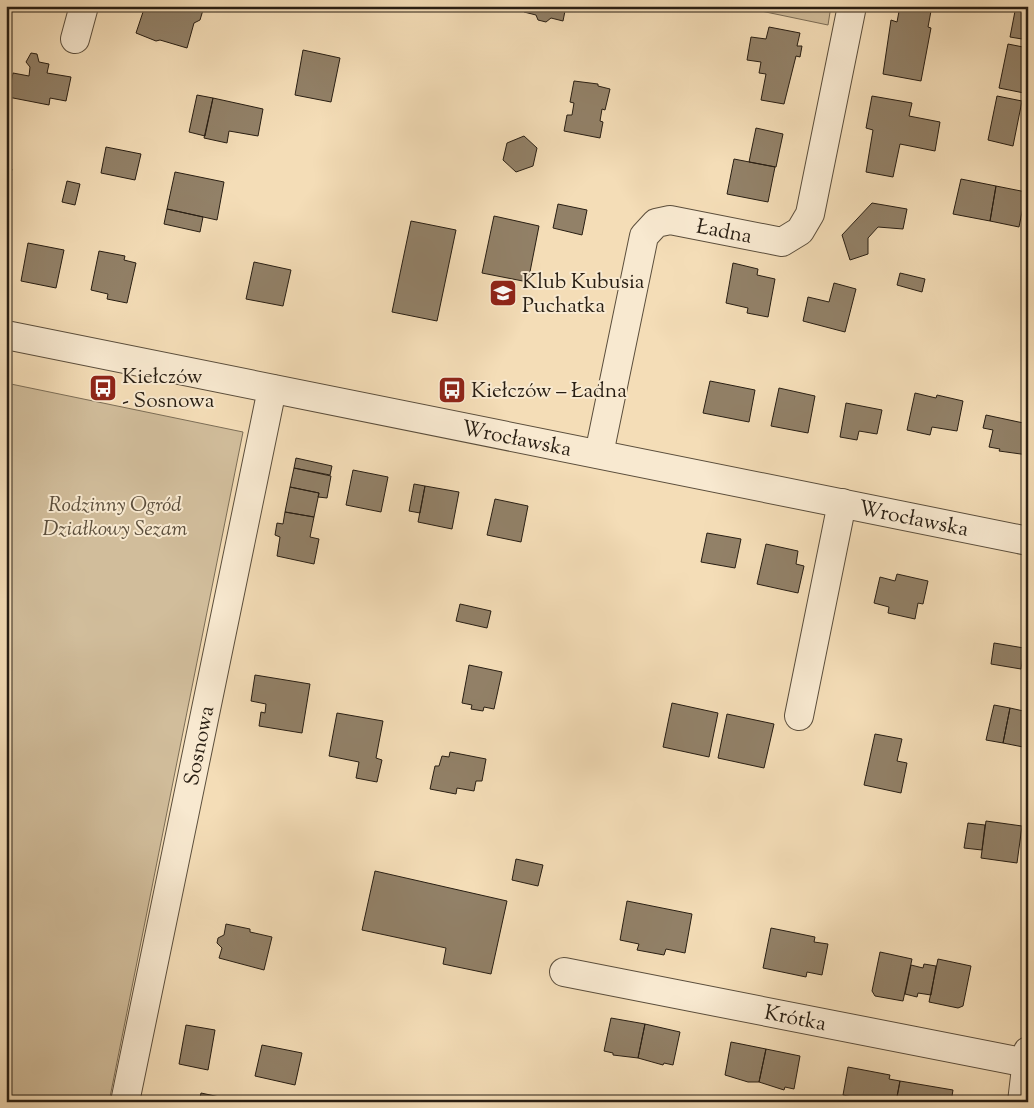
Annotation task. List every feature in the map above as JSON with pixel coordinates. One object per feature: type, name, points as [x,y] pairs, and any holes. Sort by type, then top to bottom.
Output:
[{"type":"street","points":[[75,40],[84,6]]},
{"type":"street","name":"Ładna","points":[[599,454],[644,236],[656,223],[670,220],[782,242],[800,231],[810,214],[852,6]]},
{"type":"street","name":"Wrocławska","points":[[6,335],[1028,542]]},
{"type":"street","name":"Sosnowa","points":[[125,1102],[272,389]]},
{"type":"street","points":[[799,716],[842,504]]},
{"type":"street","name":"Krótka","points":[[564,972],[1027,1057],[1022,1102]]},
{"type":"green space","points":[[737,6],[831,6],[828,25]]},
{"type":"green space","name":"Rodzinny Ogród Działkowy Sezam","points":[[6,383],[243,432],[109,1102],[6,1102]]},
{"type":"building","points":[[135,6],[154,6],[153,11]]},
{"type":"building","points":[[154,6],[189,6],[203,10],[200,20],[194,23],[187,48],[160,40],[156,41],[136,33],[144,9],[153,11]]},
{"type":"building","points":[[504,6],[525,6],[524,11]]},
{"type":"building","points":[[525,6],[566,6],[563,21],[551,18],[546,22],[538,20],[536,15],[524,12]]},
{"type":"building","points":[[900,6],[931,11],[928,27],[931,28],[921,81],[883,74],[891,20],[897,22]]},
{"type":"building","points":[[1016,6],[1028,6],[1028,40],[1010,37]]},
{"type":"building","points":[[769,27],[800,33],[797,46],[802,46],[800,57],[796,56],[784,104],[761,100],[766,74],[759,73],[761,62],[747,60],[751,37],[766,39]]},
{"type":"building","points":[[1008,44],[1028,48],[1028,76],[1024,93],[999,88]]},
{"type":"building","points":[[303,50],[340,58],[331,102],[295,95]]},
{"type":"building","points":[[31,53],[37,54],[39,62],[49,64],[47,73],[71,77],[66,101],[50,98],[49,105],[8,97],[13,73],[29,76],[30,67],[26,62]]},
{"type":"building","points":[[574,81],[598,84],[598,86],[610,89],[605,110],[602,109],[600,121],[603,122],[600,138],[564,131],[567,115],[572,115],[574,103],[570,102]]},
{"type":"building","points":[[197,95],[213,98],[205,136],[189,132]]},
{"type":"building","points":[[872,96],[912,103],[909,116],[940,122],[935,151],[900,144],[893,177],[866,172],[873,130],[866,128]]},
{"type":"building","points":[[997,96],[1022,101],[1013,146],[988,140]]},
{"type":"building","points":[[213,98],[263,109],[258,136],[229,131],[227,143],[204,138]]},
{"type":"building","points":[[756,128],[783,134],[776,167],[749,162]]},
{"type":"building","points":[[524,136],[537,148],[533,166],[516,172],[503,160],[507,143]]},
{"type":"building","points":[[106,147],[141,154],[135,180],[101,173]]},
{"type":"building","points":[[734,159],[775,167],[768,202],[727,194]]},
{"type":"building","points":[[6,168],[12,169],[6,196]]},
{"type":"building","points":[[175,172],[224,182],[217,220],[167,209]]},
{"type":"building","points":[[961,179],[996,186],[990,221],[953,214]]},
{"type":"building","points":[[67,181],[80,184],[75,205],[62,202]]},
{"type":"building","points":[[996,186],[1026,192],[1019,227],[990,221]]},
{"type":"building","points":[[872,203],[907,209],[903,229],[878,227],[868,238],[868,254],[850,260],[842,235]]},
{"type":"building","points":[[558,204],[587,210],[582,235],[553,228]]},
{"type":"building","points":[[167,209],[203,217],[200,232],[164,224]]},
{"type":"building","points":[[494,216],[539,226],[528,282],[482,273]]},
{"type":"building","points":[[411,221],[456,230],[437,321],[392,312]]},
{"type":"building","points":[[28,243],[64,250],[56,288],[21,281]]},
{"type":"building","points":[[99,251],[125,256],[124,260],[136,263],[127,303],[107,299],[108,294],[91,290]]},
{"type":"building","points":[[254,262],[291,270],[283,306],[246,299]]},
{"type":"building","points":[[733,263],[758,269],[757,275],[775,279],[768,317],[747,313],[748,308],[726,303]]},
{"type":"building","points":[[900,273],[925,279],[922,292],[897,285]]},
{"type":"building","points":[[834,283],[856,289],[845,332],[803,321],[808,297],[829,302]]},
{"type":"building","points":[[710,381],[755,390],[749,422],[703,413]]},
{"type":"building","points":[[779,388],[815,396],[808,433],[771,426]]},
{"type":"building","points":[[915,393],[936,398],[937,395],[963,401],[957,431],[932,427],[930,435],[907,430]]},
{"type":"building","points":[[846,403],[882,410],[877,434],[859,431],[857,440],[840,437]]},
{"type":"building","points":[[1028,403],[1028,424],[1024,423]]},
{"type":"building","points":[[986,415],[1028,424],[1028,455],[999,451],[1000,449],[989,447],[993,430],[983,428]]},
{"type":"building","points":[[296,458],[332,466],[330,475],[294,468]]},
{"type":"building","points":[[294,468],[331,476],[327,498],[318,497],[319,493],[290,487]]},
{"type":"building","points":[[353,470],[388,477],[381,512],[346,505]]},
{"type":"building","points":[[414,484],[425,486],[420,513],[409,511]]},
{"type":"building","points":[[425,486],[459,492],[452,529],[418,522]]},
{"type":"building","points":[[290,487],[319,493],[314,517],[285,512]]},
{"type":"building","points":[[495,499],[528,506],[521,542],[487,535]]},
{"type":"building","points":[[285,512],[314,517],[310,537],[319,539],[314,564],[277,556],[280,537],[275,535],[277,523],[283,524]]},
{"type":"building","points":[[707,533],[741,539],[735,568],[701,562]]},
{"type":"building","points":[[766,544],[798,551],[796,564],[804,566],[798,593],[757,584]]},
{"type":"building","points":[[897,574],[928,581],[923,604],[918,603],[915,619],[888,613],[889,607],[874,603],[880,577],[895,581]]},
{"type":"building","points":[[460,604],[491,611],[487,628],[456,621]]},
{"type":"building","points":[[994,643],[1024,648],[1021,669],[991,664]]},
{"type":"building","points":[[469,665],[502,672],[494,709],[484,707],[483,711],[471,709],[472,705],[462,703]]},
{"type":"building","points":[[255,675],[310,684],[302,733],[259,726],[261,712],[265,713],[266,704],[251,701]]},
{"type":"building","points":[[672,703],[718,713],[709,757],[663,747]]},
{"type":"building","points":[[994,705],[1010,708],[1003,743],[986,740]]},
{"type":"building","points":[[1010,708],[1028,712],[1028,748],[1003,743]]},
{"type":"building","points":[[337,713],[383,721],[376,758],[382,760],[377,782],[356,778],[359,762],[329,756]]},
{"type":"building","points":[[727,714],[774,724],[764,768],[718,758]]},
{"type":"building","points":[[875,734],[902,739],[897,761],[907,763],[901,793],[864,785]]},
{"type":"building","points":[[450,752],[486,759],[482,781],[476,781],[474,791],[457,788],[456,794],[430,789],[435,766],[439,766],[442,756],[449,757]]},
{"type":"building","points":[[986,821],[1022,826],[1017,863],[981,858]]},
{"type":"building","points":[[968,823],[985,825],[982,850],[964,848]]},
{"type":"building","points":[[516,859],[543,865],[538,886],[512,880]]},
{"type":"building","points":[[375,871],[507,901],[491,974],[443,964],[446,948],[362,930]]},
{"type":"building","points":[[627,901],[692,914],[685,953],[666,949],[664,955],[637,950],[639,944],[620,940]]},
{"type":"building","points":[[226,924],[250,929],[250,932],[272,937],[264,970],[219,958],[222,948],[217,943],[218,938],[224,935]]},
{"type":"building","points":[[771,928],[815,937],[814,942],[828,944],[822,975],[807,972],[806,977],[763,968]]},
{"type":"building","points":[[880,952],[912,959],[903,1001],[875,996],[872,991]]},
{"type":"building","points":[[938,959],[971,966],[963,1006],[958,1008],[929,1002]]},
{"type":"building","points":[[924,964],[936,966],[931,995],[918,993],[917,997],[905,994],[911,965],[923,968]]},
{"type":"building","points":[[611,1018],[645,1024],[638,1058],[613,1055],[613,1053],[604,1051]]},
{"type":"building","points":[[645,1024],[680,1032],[673,1065],[664,1063],[663,1065],[638,1058]]},
{"type":"building","points":[[186,1025],[215,1030],[208,1070],[179,1064]]},
{"type":"building","points":[[731,1042],[766,1049],[759,1082],[748,1082],[725,1075]]},
{"type":"building","points":[[262,1045],[302,1053],[295,1085],[255,1076]]},
{"type":"building","points":[[766,1049],[800,1056],[794,1089],[785,1087],[784,1090],[759,1082]]},
{"type":"building","points":[[848,1067],[890,1075],[889,1079],[900,1081],[896,1102],[877,1102],[843,1095]]},
{"type":"building","points":[[900,1081],[953,1090],[951,1102],[896,1102]]},
{"type":"building","points":[[201,1093],[243,1102],[199,1102]]},
{"type":"place","name":"Klub Kubusia Puchatka","points":[[503,293]]},
{"type":"place","name":"Kiełczów - Sosnowa","points":[[103,388]]},
{"type":"place","name":"Kiełczów – Ładna","points":[[452,390]]}]
